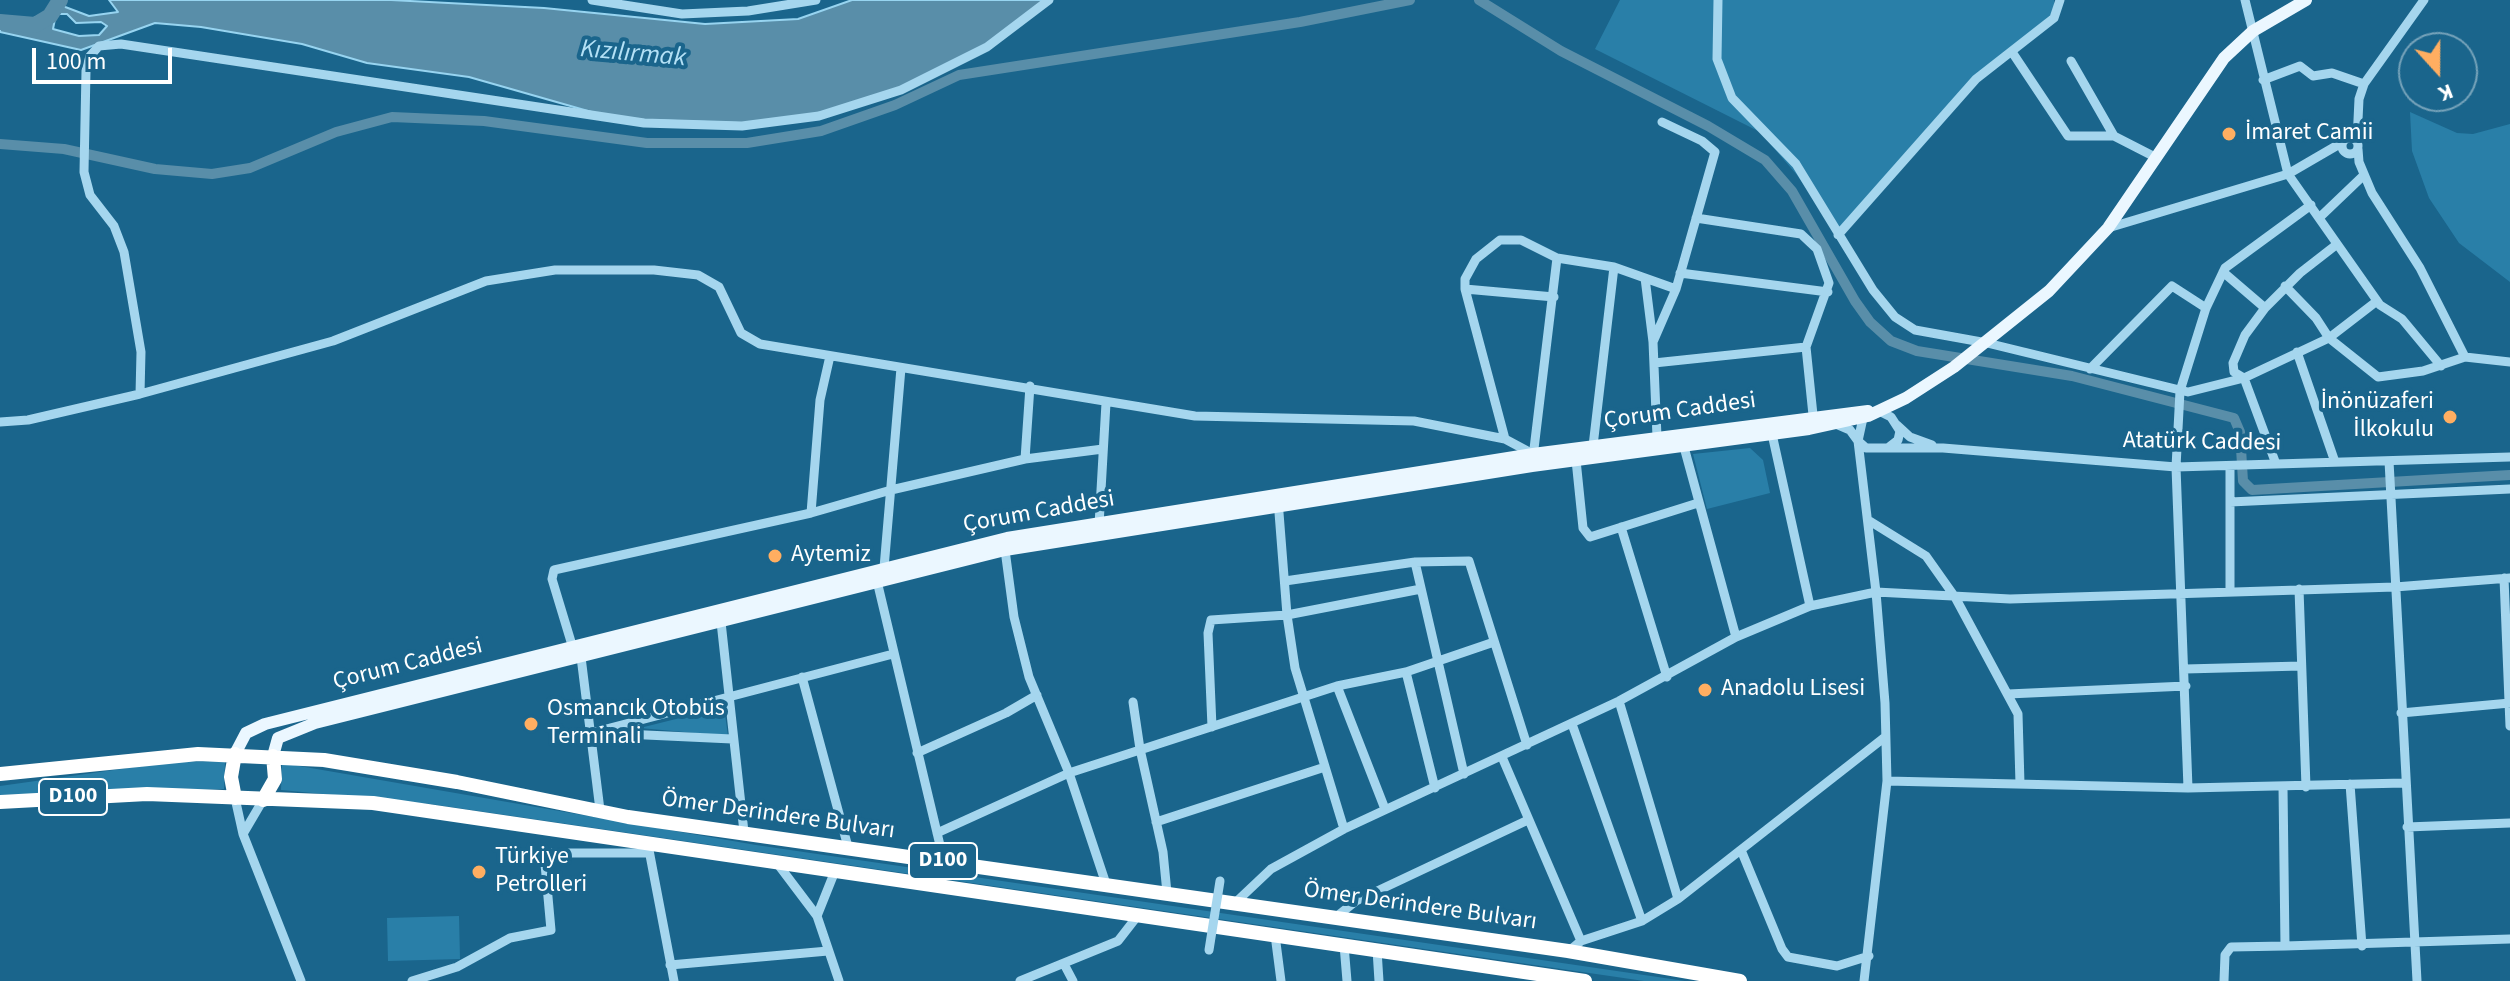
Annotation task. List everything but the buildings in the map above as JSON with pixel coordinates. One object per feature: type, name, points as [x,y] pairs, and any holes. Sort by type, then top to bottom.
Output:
[{"type":"highway","points":[[235,754],[231,777],[235,798]]},
{"type":"highway","name":"Ömer Derindere Bulvarı","points":[[0,774],[146,757],[273,756],[406,773],[600,810],[1568,951],[1740,981]]},
{"type":"highway","points":[[263,800],[275,779],[273,756]]},
{"type":"highway","name":"Ömer Derindere Bulvarı","points":[[0,802],[147,794],[373,803],[649,848],[1139,914],[1542,978],[1585,981]]},
{"type":"main road","name":"Çorum Caddesi","points":[[1532,460],[1576,460],[1836,424],[1863,418],[1898,402],[1987,343],[2049,291],[2108,228],[2224,58],[2253,31],[2306,0]]},
{"type":"main road","name":"Çorum Caddesi","points":[[273,756],[278,738],[301,727],[1005,550],[1532,460],[1593,446],[1813,415],[1879,411]]},
{"type":"main road","name":"Çorum Caddesi","points":[[235,754],[244,736],[258,726],[1007,538],[1279,503]]},
{"type":"street","points":[[592,0],[682,14],[748,11],[816,0]]},
{"type":"street","points":[[140,394],[141,352],[124,252],[114,226],[90,195],[84,172],[86,71],[90,56],[99,46],[121,44],[644,123],[742,126],[819,116],[901,90],[987,47],[1049,0]]},
{"type":"street","points":[[1718,0],[1717,59],[1726,87],[1741,111],[1796,164],[1873,290],[1905,325],[1927,335],[1987,343],[2180,391],[2202,390],[2244,378],[2329,338],[2377,301]]},
{"type":"street","points":[[1838,235],[1976,79],[2054,18],[2060,0]]},
{"type":"street","points":[[2245,0],[2288,174],[2377,301],[2402,319],[2441,366]]},
{"type":"street","points":[[2424,0],[2364,84],[2350,143],[2376,200],[2420,268],[2465,357]]},
{"type":"street","points":[[2012,52],[2063,132],[2075,137],[2114,136],[2155,157]]},
{"type":"street","points":[[2071,61],[2114,136]]},
{"type":"street","points":[[2263,80],[2300,66],[2313,76],[2335,74],[2364,84]]},
{"type":"street","points":[[1653,342],[1676,289],[1715,152],[1702,141],[1662,122]]},
{"type":"street","points":[[2108,228],[2288,174],[2350,143]]},
{"type":"street","points":[[2319,218],[2364,175]]},
{"type":"street","points":[[2188,788],[2176,467],[2180,391],[2206,308],[2223,272],[2311,205]]},
{"type":"street","points":[[1696,218],[1808,237],[1828,271],[1828,292],[1806,347],[1813,415]]},
{"type":"street","points":[[1505,439],[1465,289],[1465,279],[1476,259],[1500,240],[1521,240],[1557,258],[1614,267],[1676,289]]},
{"type":"street","points":[[2276,464],[2244,378],[2234,372],[2233,363],[2245,335],[2265,308],[2285,286],[2336,245]]},
{"type":"street","points":[[1532,460],[1557,258]]},
{"type":"street","points":[[1593,446],[1614,267]]},
{"type":"street","points":[[0,422],[28,420],[140,394],[333,341],[486,281],[555,270],[654,270],[698,275],[719,287],[741,333],[760,344],[1030,386],[1106,403],[1195,416],[1414,421],[1505,439],[1532,460]]},
{"type":"street","points":[[2223,272],[2265,308]]},
{"type":"street","points":[[1680,273],[1828,292]]},
{"type":"street","points":[[1645,278],[1653,342],[1657,437]]},
{"type":"street","points":[[2090,369],[2172,286],[2206,308]]},
{"type":"street","points":[[2285,286],[2316,318],[2329,338],[2378,377],[2404,375],[2465,357],[2510,362]]},
{"type":"street","points":[[1465,289],[1554,297]]},
{"type":"street","points":[[1654,363],[1806,347]]},
{"type":"street","points":[[2297,352],[2335,462]]},
{"type":"street","points":[[811,513],[820,400],[830,356]]},
{"type":"street","points":[[884,568],[901,368]]},
{"type":"street","points":[[1025,459],[1030,386]]},
{"type":"street","points":[[1889,447],[1899,439],[1896,423],[1898,402]]},
{"type":"street","points":[[1099,525],[1106,403]]},
{"type":"street","points":[[1879,411],[1912,438],[1943,448]]},
{"type":"street","points":[[1863,418],[1862,445],[1857,457],[1876,592],[1887,781],[1864,981]]},
{"type":"street","points":[[1836,424],[1850,430],[1862,445],[1943,448]]},
{"type":"street","points":[[1772,434],[1810,606]]},
{"type":"street","points":[[1684,447],[1736,637]]},
{"type":"street","name":"Atatürk Caddesi","points":[[1943,448],[2176,467],[2510,457]]},
{"type":"street","points":[[600,810],[581,657],[572,645],[552,579],[554,570],[811,513],[891,490],[1025,459],[1103,449]]},
{"type":"street","points":[[1576,460],[1587,535],[1594,537],[1698,503]]},
{"type":"street","points":[[2389,461],[2417,981]]},
{"type":"street","points":[[2230,466],[2230,591]]},
{"type":"street","points":[[2230,502],[2510,489]]},
{"type":"street","points":[[1279,503],[1287,615],[1304,697],[1344,829]]},
{"type":"street","points":[[1868,520],[1926,556],[1955,597],[2018,714],[2020,784]]},
{"type":"street","points":[[1621,527],[1667,677]]},
{"type":"street","points":[[1005,550],[1014,617],[1037,695],[1069,773],[1106,884]]},
{"type":"street","points":[[1285,581],[1415,562],[1469,561],[1527,745]]},
{"type":"street","points":[[1415,562],[1464,774]]},
{"type":"street","points":[[1235,903],[1271,869],[1344,829],[1619,701],[1736,637],[1810,606],[1876,592],[1955,597],[2181,594],[2395,587],[2507,578],[2510,726]]},
{"type":"street","points":[[877,581],[944,862]]},
{"type":"street","points":[[1212,727],[1208,633],[1211,620],[1287,615],[1421,589]]},
{"type":"street","points":[[2299,589],[2306,787]]},
{"type":"street","points":[[721,622],[744,832]]},
{"type":"street","points":[[937,833],[1069,773],[1337,686],[1406,672],[1494,642]]},
{"type":"street","points":[[591,733],[728,700],[893,654]]},
{"type":"street","points":[[2185,669],[2301,666]]},
{"type":"street","points":[[1406,672],[1435,788]]},
{"type":"street","points":[[802,677],[848,847]]},
{"type":"street","points":[[1337,686],[1385,809]]},
{"type":"street","points":[[2008,694],[2186,686]]},
{"type":"street","points":[[917,753],[1006,713],[1037,695]]},
{"type":"street","points":[[1619,701],[1678,899]]},
{"type":"street","points":[[1133,702],[1167,893]]},
{"type":"street","points":[[2401,713],[2509,703]]},
{"type":"street","points":[[1572,724],[1642,921]]},
{"type":"street","points":[[591,733],[732,739]]},
{"type":"street","points":[[1568,951],[1581,941],[1642,921],[1678,899],[1885,737]]},
{"type":"street","points":[[1502,757],[1581,941]]},
{"type":"street","points":[[1156,822],[1325,767]]},
{"type":"street","points":[[1887,781],[2188,788],[2404,783]]},
{"type":"street","points":[[2350,784],[2362,946]]},
{"type":"street","points":[[2283,787],[2285,946]]},
{"type":"street","points":[[235,798],[243,834],[301,981]]},
{"type":"street","points":[[243,834],[263,800]]},
{"type":"street","points":[[1336,917],[1356,901],[1528,820]]},
{"type":"street","points":[[2407,827],[2510,823]]},
{"type":"street","points":[[412,981],[457,967],[510,938],[551,930],[544,853],[649,848],[674,981]]},
{"type":"street","points":[[1741,850],[1788,957],[1837,966],[1869,956]]},
{"type":"street","points":[[777,863],[817,916],[839,981]]},
{"type":"street","points":[[817,916],[835,871]]},
{"type":"street","points":[[1209,950],[1220,881]]},
{"type":"street","points":[[1020,981],[1118,941],[1139,914]]},
{"type":"street","points":[[1275,935],[1281,981]]},
{"type":"street","points":[[2224,981],[2225,955],[2231,947],[2362,946],[2510,939]]},
{"type":"street","points":[[1344,945],[1347,981]]},
{"type":"street","points":[[1377,950],[1379,981]]},
{"type":"street","points":[[670,965],[828,951]]},
{"type":"street","points":[[1064,964],[1073,981]]},
{"type":"shaded area","points":[[1620,0],[2054,0],[2054,12],[1976,79],[1838,235],[1797,175],[1760,132],[1595,49]]},
{"type":"shaded area","points":[[2410,112],[2457,133],[2473,134],[2510,124],[2510,282],[2459,243],[2429,198],[2412,151]]},
{"type":"shaded area","points":[[1750,448],[1763,460],[1770,493],[1707,509],[1693,454]]},
{"type":"shaded area","points":[[724,707],[728,736],[640,728]]},
{"type":"shaded area","points":[[225,761],[224,789],[0,795],[0,786],[171,762]]},
{"type":"shaded area","points":[[282,763],[756,845],[1685,981],[1644,981],[430,804],[281,790]]},
{"type":"shaded area","points":[[459,916],[460,959],[388,961],[387,918]]},
{"type":"water","points":[[109,0],[391,0],[544,8],[705,24],[798,19],[852,0],[1049,0],[987,47],[872,101],[769,124],[616,119],[469,77],[367,63],[302,44],[201,27],[155,23],[81,50],[0,32],[0,19],[43,25],[51,8],[60,5],[89,16],[118,12]],"holes":[[[56,14],[67,14],[76,23],[101,22],[107,26],[99,35],[79,36],[53,29]]]},
{"type":"waterway","name":"Kızılırmak","points":[[0,22],[35,25],[50,16],[60,0]]},
{"type":"waterway","points":[[0,144],[64,149],[155,169],[212,174],[250,168],[336,132],[392,117],[484,121],[647,143],[747,143],[821,131],[895,105],[959,75],[1300,22],[1410,0]]},
{"type":"waterway","points":[[1479,0],[1561,51],[1708,126],[1765,160],[1792,191],[1855,301],[1870,322],[1891,341],[1917,351],[2072,376],[2234,418],[2240,432],[2243,481],[2252,490],[2510,475]]},
{"type":"place","name":"İmaret Camii","points":[[2229,134]]},
{"type":"place","name":"İnönüzaferi İlkokulu","points":[[2450,417]]},
{"type":"place","name":"Aytemiz","points":[[775,556]]},
{"type":"place","name":"Anadolu Lisesi","points":[[1705,690]]},
{"type":"place","name":"Osmancık Otobüs Terminali","points":[[531,724]]},
{"type":"place","name":"Türkiye Petrolleri","points":[[479,872]]}]
